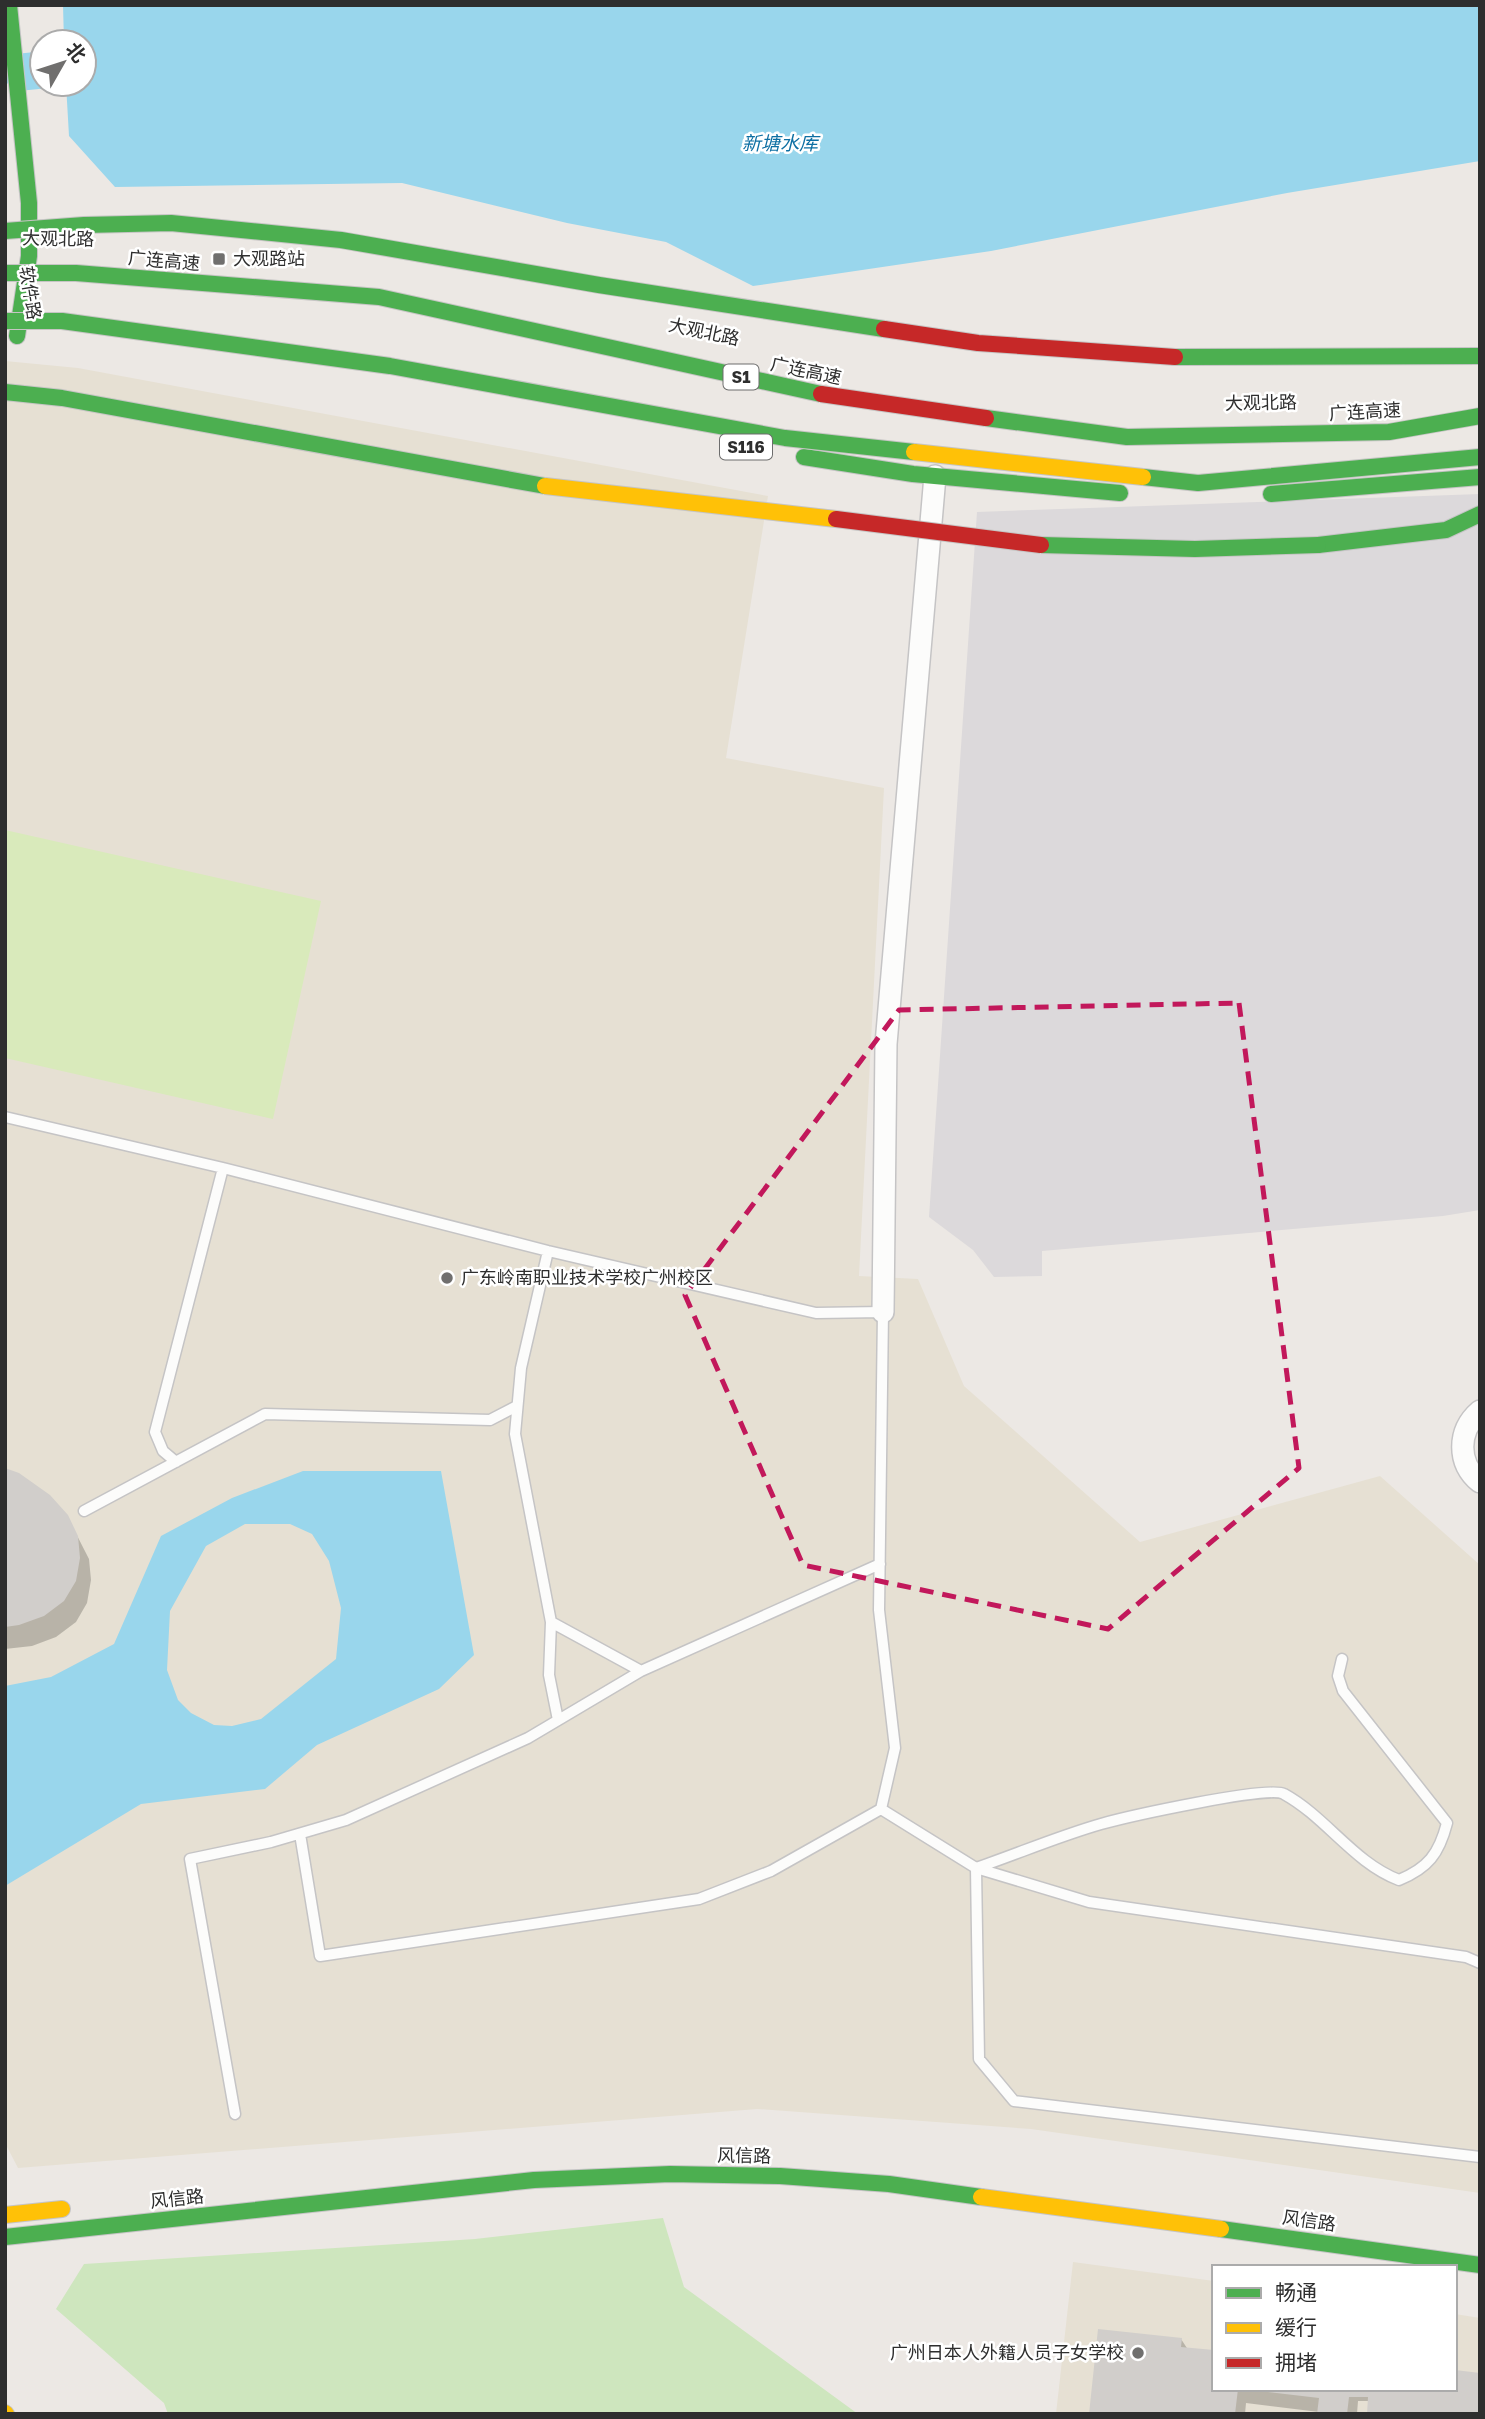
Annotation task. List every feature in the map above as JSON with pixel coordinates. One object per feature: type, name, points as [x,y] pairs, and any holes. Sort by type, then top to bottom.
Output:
[{"type":"main road","name":"软件路","points":[[9,5],[29,203],[29,256],[18,337]]},
{"type":"main road","points":[[5,231],[84,225],[171,223],[341,240],[598,285],[978,343],[1175,357],[1480,356]]},
{"type":"main road","name":"大观北路","points":[[5,258],[29,256],[133,261]]},
{"type":"main road","name":"软件路","points":[[5,258],[18,337]]},
{"type":"main road","name":"大观北路","points":[[245,270],[356,284],[672,345]]},
{"type":"main road","name":"广连高速","points":[[5,273],[76,273],[379,297],[832,397],[1128,437],[1389,432],[1480,416]]},
{"type":"main road","points":[[5,321],[62,321],[390,366],[785,438],[1198,483],[1480,457]]},
{"type":"main road","name":"S116","points":[[95,342],[218,351],[328,368],[700,439],[825,461],[935,476],[1146,494],[1279,493],[1480,477]]},
{"type":"main road","points":[[788,370],[921,399],[1094,416]]},
{"type":"main road","points":[[5,392],[62,398],[549,487],[799,514],[1039,545],[1195,549],[1318,545],[1446,530],[1480,514]]},
{"type":"main road","name":"大观北路","points":[[1147,421],[1223,424],[1377,419],[1480,403]]},
{"type":"main road","name":"风信路","points":[[650,2158],[743,2160],[939,2175]]},
{"type":"main road","name":"风信路","points":[[6,2226],[534,2180],[618,2175],[731,2175],[805,2177],[889,2184],[1480,2265]]},
{"type":"main road","name":"风信路","points":[[6,2226],[83,2207]]},
{"type":"main road","points":[[1401,2238],[1480,2250]]},
{"type":"street","points":[[883,1312],[886,1044],[935,476]]},
{"type":"street","points":[[1480,1411],[1466,1427],[1462,1454],[1466,1467],[1480,1482]]},
{"type":"lane","points":[[5,1117],[223,1168],[548,1251],[816,1313],[883,1312],[880,1610],[895,1748],[881,1809],[771,1871],[699,1899],[320,1956],[300,1834]]},
{"type":"lane","points":[[176,1462],[163,1451],[155,1432],[223,1168]]},
{"type":"lane","points":[[548,1251],[521,1368],[515,1434],[551,1622],[549,1675],[558,1720]]},
{"type":"lane","points":[[84,1511],[265,1414],[490,1420],[517,1406]]},
{"type":"lane","points":[[235,2114],[190,1859],[271,1842],[346,1820],[527,1738],[641,1671],[880,1564]]},
{"type":"lane","points":[[551,1622],[641,1671]]},
{"type":"lane","points":[[976,1868],[1101,1824],[1254,1793],[1281,1792],[1320,1818],[1380,1873],[1399,1880],[1420,1871],[1441,1844],[1447,1824],[1343,1691],[1338,1676],[1342,1659]]},
{"type":"lane","points":[[881,1809],[976,1868],[1089,1902],[1466,1957],[1480,1962]]},
{"type":"lane","points":[[976,1868],[979,2059],[1014,2101],[1480,2157]]},
{"type":"highlighted area","points":[[1239,1003],[1299,1468],[1108,1629],[803,1565],[685,1295],[899,1010]]},
{"type":"shaded area","name":"广东岭南职业技术学校广州校区","points":[[5,361],[78,368],[768,496],[726,758],[884,788],[859,1276],[918,1279],[964,1386],[1140,1542],[1380,1476],[1480,1565],[1480,2193],[1031,2129],[757,2109],[18,2168],[5,2143]]},
{"type":"shaded area","points":[[1480,494],[1480,1210],[1443,1216],[1042,1251],[1042,1276],[994,1277],[973,1250],[929,1217],[977,512]]},
{"type":"shaded area","name":"广州日本人外籍人员子女学校","points":[[1073,2262],[1212,2281],[1212,2391],[1457,2391],[1457,2314],[1480,2318],[1480,2414],[1056,2414]]},
{"type":"green space","points":[[5,830],[321,901],[273,1119],[5,1058]]},
{"type":"green space","points":[[663,2218],[684,2287],[858,2414],[168,2414],[164,2403],[56,2309],[84,2264],[475,2239]]},
{"type":"water","name":"新塘水库","points":[[63,5],[1480,5],[1480,161],[1287,193],[991,251],[753,286],[666,242],[567,223],[402,183],[115,187],[69,136],[67,98],[98,98],[98,28],[64,28]]},
{"type":"water","points":[[303,1471],[441,1471],[474,1655],[439,1689],[317,1745],[265,1789],[141,1804],[5,1886],[5,1686],[51,1677],[114,1644],[161,1536],[232,1498]],"holes":[[[245,1524],[290,1524],[312,1534],[329,1561],[341,1608],[336,1659],[261,1719],[232,1726],[214,1725],[191,1713],[178,1700],[167,1670],[170,1611],[206,1546]]]},
{"type":"building","points":[[5,1468],[19,1473],[50,1495],[68,1515],[78,1536],[80,1558],[76,1581],[64,1601],[44,1616],[5,1627]]},
{"type":"building","points":[[1098,2329],[1182,2338],[1181,2347],[1212,2350],[1212,2391],[1238,2391],[1235,2414],[1089,2414]]},
{"type":"building","points":[[1457,2370],[1480,2373],[1480,2414],[1367,2414],[1368,2397],[1349,2397],[1347,2414],[1317,2414],[1319,2398],[1260,2391],[1457,2391]]},
{"type":"waterway","points":[[22,72],[28,71]]},
{"type":"traffic: fast","points":[[9,5],[29,203],[29,256],[17,336]]},
{"type":"traffic: fast","points":[[5,231],[84,225],[171,223],[341,240],[599,285],[884,329]]},
{"type":"traffic: fast","points":[[5,273],[76,273],[379,297],[821,394]]},
{"type":"traffic: fast","points":[[5,321],[62,321],[390,366],[785,438],[914,452]]},
{"type":"traffic: fast","points":[[1175,357],[1480,356]]},
{"type":"traffic: fast","points":[[5,392],[62,398],[545,486]]},
{"type":"traffic: fast","points":[[986,418],[1127,437],[1389,432],[1480,416]]},
{"type":"traffic: fast","points":[[804,457],[913,474],[1120,493]]},
{"type":"traffic: fast","points":[[1143,477],[1198,483],[1480,457]]},
{"type":"traffic: fast","points":[[1271,494],[1480,477]]},
{"type":"traffic: fast","points":[[1318,545],[1446,530],[1480,514]]},
{"type":"traffic: fast","points":[[1041,545],[1195,549],[1318,545]]},
{"type":"traffic: fast","points":[[5,2237],[534,2180],[670,2174],[780,2176],[889,2184],[981,2197]]},
{"type":"traffic: fast","points":[[1221,2229],[1480,2265]]},
{"type":"traffic: slow","points":[[914,452],[1143,477]]},
{"type":"traffic: slow","points":[[545,486],[836,519]]},
{"type":"traffic: slow","points":[[981,2197],[1221,2229]]},
{"type":"traffic: slow","points":[[5,2215],[62,2209]]},
{"type":"traffic: jam","points":[[884,329],[978,343],[1175,357]]},
{"type":"traffic: jam","points":[[821,394],[986,418]]},
{"type":"traffic: jam","points":[[836,519],[1041,545]]},
{"type":"place","name":"大观路站","points":[[219,259]]},
{"type":"place","name":"广东岭南职业技术学校广州校区","points":[[447,1278]]},
{"type":"place","name":"广州日本人外籍人员子女学校","points":[[1138,2353]]}]
